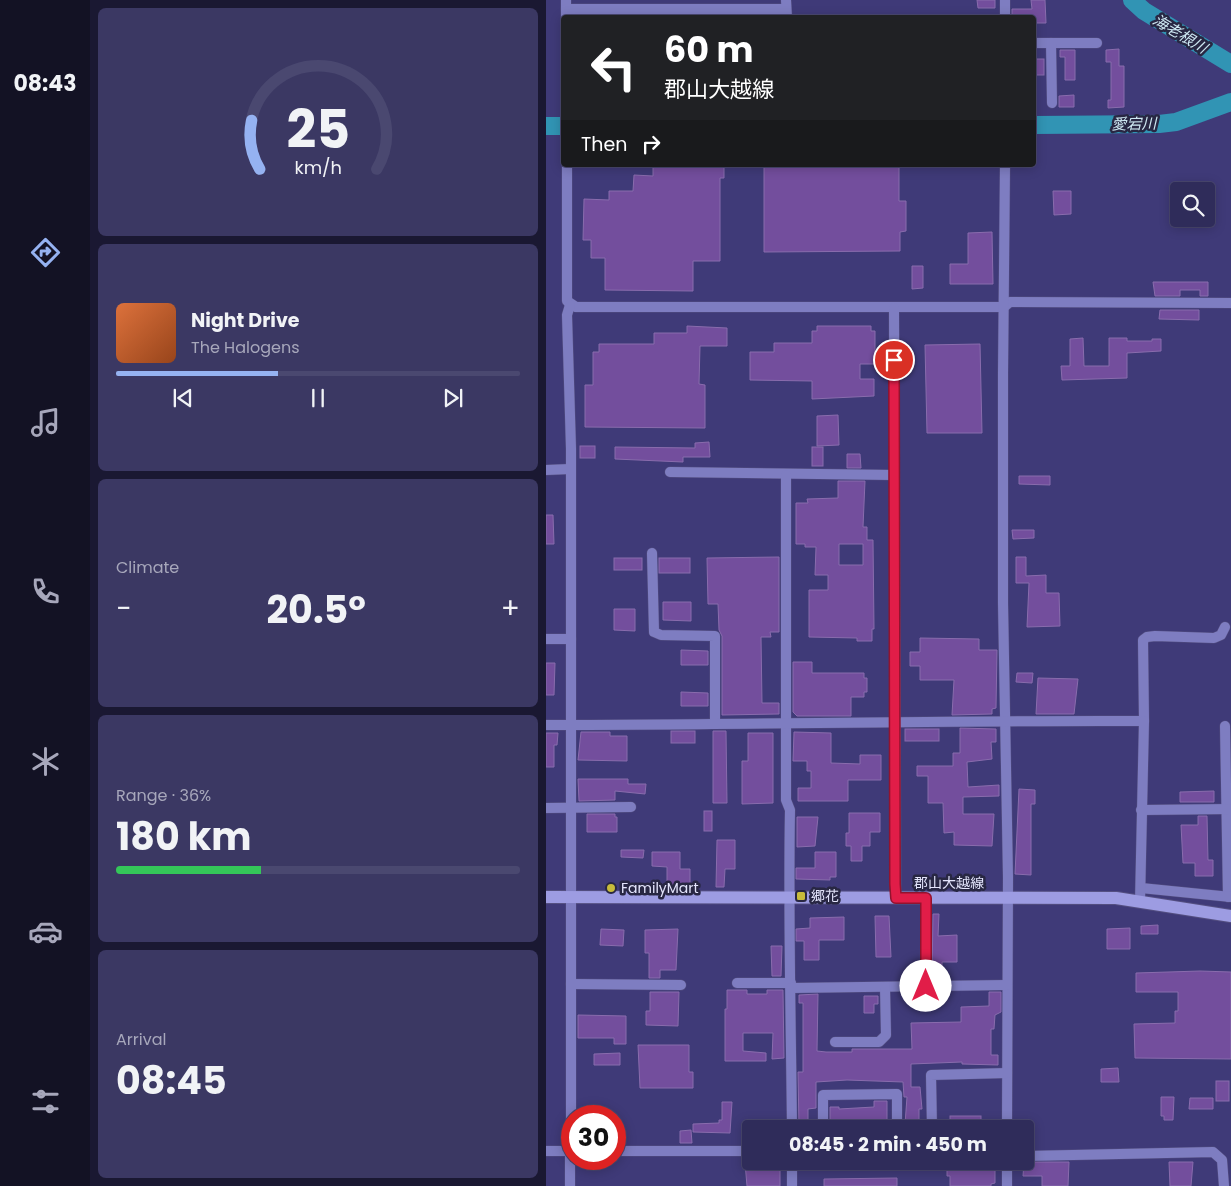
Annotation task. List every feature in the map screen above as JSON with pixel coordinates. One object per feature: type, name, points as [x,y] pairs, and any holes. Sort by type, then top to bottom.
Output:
[{"type":"main road","name":"郡山大越線","points":[[546,897],[1116,898],[1231,916]]},
{"type":"street","points":[[1005,0],[1005,15]]},
{"type":"street","points":[[566,9],[786,9]]},
{"type":"street","points":[[1036,43],[1097,43]]},
{"type":"street","points":[[1051,43],[1052,103]]},
{"type":"street","points":[[567,167],[567,300],[570,305],[580,308],[1004,307],[1010,302],[1231,303]]},
{"type":"street","points":[[1006,167],[1003,603],[1007,720],[1007,1120]]},
{"type":"street","points":[[570,305],[567,315],[571,640],[571,1105]]},
{"type":"street","points":[[894,308],[896,898]]},
{"type":"street","points":[[546,470],[570,469]]},
{"type":"street","points":[[670,472],[894,475]]},
{"type":"street","points":[[786,475],[786,800],[790,810],[788,898],[792,1120]]},
{"type":"street","points":[[652,553],[654,632],[661,635],[715,636],[715,723]]},
{"type":"street","points":[[1140,902],[1144,721],[1142,649],[1145,638],[1214,638],[1221,635],[1225,627]]},
{"type":"street","points":[[546,639],[571,640]]},
{"type":"street","points":[[546,725],[894,723],[1007,720],[1144,721]]},
{"type":"street","points":[[1141,888],[1229,897],[1229,809],[1225,726]]},
{"type":"street","points":[[546,808],[631,807]]},
{"type":"street","points":[[1141,810],[1229,809]]},
{"type":"street","points":[[926,898],[926,986]]},
{"type":"street","points":[[737,983],[885,987],[1007,985]]},
{"type":"street","points":[[571,984],[681,985]]},
{"type":"street","points":[[835,1042],[879,1042],[886,1035],[885,987]]},
{"type":"street","points":[[932,1120],[931,1076],[1007,1073]]},
{"type":"street","points":[[823,1120],[823,1095],[896,1094],[897,1120]]},
{"type":"street","points":[[546,1152],[561,1151]]},
{"type":"street","points":[[626,1151],[742,1151]]},
{"type":"street","points":[[1034,1156],[1213,1152],[1222,1160],[1224,1186]]},
{"type":"street","points":[[570,1170],[570,1186]]},
{"type":"street","points":[[792,1170],[792,1186]]},
{"type":"street","points":[[1007,1170],[1007,1186]]},
{"type":"building","points":[[977,0],[995,0],[995,8],[978,8]]},
{"type":"building","points":[[1031,0],[1045,0],[1046,23],[1036,23],[1036,15],[1012,15],[1012,9],[1032,9]]},
{"type":"building","points":[[1119,49],[1119,66],[1124,66],[1124,107],[1108,108],[1108,100],[1111,100],[1111,62],[1106,62],[1106,50]]},
{"type":"building","points":[[1060,50],[1075,50],[1075,80],[1065,80],[1065,57],[1060,57]]},
{"type":"building","points":[[1036,59],[1044,59],[1044,75],[1036,75]]},
{"type":"building","points":[[1074,95],[1074,107],[1059,107],[1059,96]]},
{"type":"building","points":[[653,167],[724,167],[724,178],[720,178],[720,261],[693,261],[693,291],[605,290],[605,258],[591,258],[591,240],[583,240],[584,199],[609,200],[609,191],[633,191],[634,175],[653,176]]},
{"type":"building","points":[[764,167],[899,167],[899,201],[906,201],[906,231],[900,232],[900,251],[764,252]]},
{"type":"building","points":[[1053,191],[1071,191],[1071,214],[1054,215]]},
{"type":"building","points":[[992,232],[993,284],[950,284],[950,264],[968,264],[968,233]]},
{"type":"building","points":[[912,266],[923,266],[923,288],[912,289]]},
{"type":"building","points":[[1153,282],[1208,282],[1208,296],[1200,296],[1200,290],[1180,290],[1180,296],[1155,296]]},
{"type":"building","points":[[1160,310],[1199,310],[1199,320],[1159,319]]},
{"type":"building","points":[[687,326],[727,328],[727,346],[700,346],[699,384],[705,385],[705,428],[585,427],[585,385],[593,385],[593,352],[599,352],[599,344],[654,344],[654,333],[687,333]]},
{"type":"building","points":[[817,326],[871,326],[871,331],[875,331],[875,364],[860,364],[860,379],[874,379],[874,396],[812,399],[812,381],[750,380],[750,352],[774,352],[774,343],[812,343],[812,331],[817,331]]},
{"type":"building","points":[[1083,338],[1084,366],[1109,366],[1109,338],[1127,338],[1127,341],[1161,339],[1161,351],[1127,353],[1127,378],[1062,380],[1061,366],[1070,366],[1070,339]]},
{"type":"building","points":[[980,344],[982,433],[927,433],[925,345]]},
{"type":"building","points":[[838,415],[839,445],[817,446],[817,416]]},
{"type":"building","points":[[709,442],[710,457],[683,457],[683,462],[615,459],[615,447],[695,448],[695,443]]},
{"type":"building","points":[[580,446],[595,446],[595,458],[580,458]]},
{"type":"building","points":[[812,447],[823,447],[823,466],[812,466]]},
{"type":"building","points":[[847,454],[860,454],[861,468],[847,468]]},
{"type":"building","points":[[1019,476],[1050,476],[1050,485],[1019,484]]},
{"type":"building","points":[[838,481],[865,481],[863,527],[867,527],[867,540],[873,540],[874,629],[872,629],[872,641],[857,641],[857,638],[809,637],[809,590],[828,590],[828,575],[815,575],[816,547],[805,547],[805,544],[796,544],[796,503],[808,503],[807,499],[838,498]],"holes":[[[839,544],[863,544],[863,565],[839,565]]]},
{"type":"building","points":[[546,515],[553,515],[554,544],[546,544]]},
{"type":"building","points":[[1012,530],[1034,530],[1034,538],[1013,539]]},
{"type":"building","points":[[779,557],[779,632],[770,632],[771,637],[761,637],[762,703],[779,703],[779,714],[722,715],[722,636],[719,630],[718,604],[708,604],[707,558]]},
{"type":"building","points":[[1016,557],[1026,557],[1026,576],[1046,575],[1046,593],[1059,593],[1060,626],[1027,627],[1029,583],[1016,583]]},
{"type":"building","points":[[614,558],[642,558],[642,570],[614,570]]},
{"type":"building","points":[[659,558],[690,558],[690,573],[659,573]]},
{"type":"building","points":[[663,602],[691,602],[691,621],[663,620]]},
{"type":"building","points":[[614,609],[635,609],[635,631],[614,630]]},
{"type":"building","points":[[920,638],[979,639],[979,650],[997,650],[996,708],[992,709],[992,714],[952,715],[954,680],[920,680],[920,666],[910,666],[910,652],[920,652]]},
{"type":"building","points":[[681,650],[708,651],[708,665],[681,665]]},
{"type":"building","points":[[793,662],[812,662],[812,673],[864,673],[864,678],[867,678],[867,692],[864,692],[864,697],[851,697],[851,716],[797,716],[793,712]]},
{"type":"building","points":[[546,663],[555,663],[554,695],[546,695]]},
{"type":"building","points":[[1017,673],[1033,673],[1032,683],[1016,682]]},
{"type":"building","points":[[1038,678],[1078,679],[1074,714],[1036,714]]},
{"type":"building","points":[[681,692],[708,693],[708,706],[681,706]]},
{"type":"building","points":[[960,728],[996,729],[996,742],[991,742],[992,759],[967,762],[968,787],[999,785],[999,796],[963,797],[963,814],[994,814],[992,846],[954,845],[954,832],[944,833],[943,803],[928,803],[928,776],[917,776],[917,766],[953,766],[953,753],[960,753]]},
{"type":"building","points":[[905,729],[939,729],[939,741],[905,741]]},
{"type":"building","points":[[671,731],[695,731],[695,743],[671,743]]},
{"type":"building","points":[[713,731],[726,731],[727,803],[713,803]]},
{"type":"building","points":[[581,732],[610,732],[610,736],[627,736],[627,761],[578,760]]},
{"type":"building","points":[[794,732],[831,733],[831,763],[860,764],[860,755],[881,755],[881,780],[848,780],[848,801],[798,801],[798,788],[811,788],[811,771],[807,771],[807,761],[793,761]]},
{"type":"building","points":[[546,733],[558,733],[557,745],[554,745],[554,767],[546,767]]},
{"type":"building","points":[[748,733],[773,733],[773,803],[742,804],[742,761],[748,761]]},
{"type":"building","points":[[578,779],[628,779],[628,784],[646,784],[645,794],[615,791],[615,800],[579,801]]},
{"type":"building","points":[[1019,789],[1035,790],[1035,804],[1031,804],[1031,875],[1015,874]]},
{"type":"building","points":[[1214,791],[1214,802],[1180,802],[1180,792]]},
{"type":"building","points":[[704,811],[712,811],[712,831],[704,831]]},
{"type":"building","points":[[849,813],[880,813],[880,832],[870,832],[870,846],[862,846],[862,861],[851,861],[851,846],[846,846],[846,833],[849,833]]},
{"type":"building","points":[[587,814],[615,814],[615,817],[617,817],[617,832],[587,832]]},
{"type":"building","points":[[1198,816],[1207,816],[1208,860],[1213,860],[1213,876],[1195,876],[1195,863],[1183,863],[1181,825],[1198,825]]},
{"type":"building","points":[[797,817],[818,817],[815,846],[797,847]]},
{"type":"building","points":[[717,840],[735,840],[735,869],[725,869],[724,887],[716,887]]},
{"type":"building","points":[[621,850],[644,850],[643,858],[621,857]]},
{"type":"building","points":[[652,852],[680,852],[680,869],[690,869],[690,885],[667,885],[667,867],[652,866]]},
{"type":"building","points":[[815,852],[836,852],[836,877],[830,877],[830,880],[796,879],[796,868],[815,868]]},
{"type":"building","points":[[933,914],[939,914],[938,936],[957,935],[957,962],[942,962],[942,976],[932,976]]},
{"type":"building","points":[[875,916],[889,916],[891,957],[876,957]]},
{"type":"building","points":[[844,917],[844,940],[819,940],[819,960],[804,960],[804,941],[796,941],[796,929],[810,928],[810,918]]},
{"type":"building","points":[[1158,925],[1158,934],[1141,934],[1141,926]]},
{"type":"building","points":[[1130,928],[1130,949],[1107,949],[1107,929]]},
{"type":"building","points":[[601,929],[624,930],[623,946],[600,945]]},
{"type":"building","points":[[678,929],[676,970],[660,970],[660,978],[649,978],[649,953],[645,953],[645,930]]},
{"type":"building","points":[[771,946],[782,946],[781,976],[772,976]]},
{"type":"building","points":[[1231,972],[1231,1059],[1135,1058],[1134,1024],[1175,1023],[1175,1011],[1178,1011],[1178,992],[1136,992],[1136,973]]},
{"type":"building","points":[[727,990],[747,990],[747,994],[767,994],[767,990],[783,990],[784,1058],[772,1059],[773,1033],[743,1033],[743,1051],[766,1053],[766,1061],[725,1061]]},
{"type":"building","points":[[650,992],[679,992],[678,1026],[646,1025],[646,1011],[650,1011]]},
{"type":"building","points":[[989,992],[1001,992],[1001,1012],[995,1015],[994,1029],[991,1029],[991,1055],[998,1055],[998,1065],[962,1064],[962,1062],[911,1064],[911,1087],[920,1087],[922,1109],[919,1109],[919,1120],[905,1120],[907,1097],[904,1097],[903,1082],[847,1080],[816,1082],[816,1108],[808,1109],[808,1120],[799,1120],[798,1072],[803,1072],[803,1003],[799,1003],[799,995],[818,994],[817,1051],[826,1052],[852,1052],[852,1049],[912,1049],[911,1023],[961,1022],[961,1007],[989,1006]]},
{"type":"building","points":[[864,996],[878,996],[878,1004],[874,1004],[874,1013],[864,1013]]},
{"type":"building","points":[[578,1015],[626,1016],[626,1044],[614,1044],[614,1038],[578,1038]]},
{"type":"building","points":[[638,1045],[689,1045],[689,1072],[693,1072],[693,1088],[640,1088]]},
{"type":"building","points":[[620,1053],[620,1065],[594,1065],[594,1054]]},
{"type":"building","points":[[1118,1068],[1119,1082],[1101,1082],[1101,1069]]},
{"type":"building","points":[[1216,1081],[1229,1081],[1229,1101],[1216,1101]]},
{"type":"building","points":[[1161,1097],[1174,1097],[1173,1120],[1164,1120],[1164,1116],[1161,1116]]},
{"type":"building","points":[[1190,1098],[1213,1098],[1213,1109],[1189,1109]]},
{"type":"building","points":[[874,1101],[887,1101],[887,1120],[830,1120],[830,1107],[839,1107],[839,1109],[874,1107]]},
{"type":"building","points":[[722,1102],[732,1102],[730,1133],[693,1132],[693,1124],[719,1123],[719,1120],[722,1120]]},
{"type":"building","points":[[950,1116],[981,1116],[981,1120],[950,1120]]},
{"type":"building","points":[[691,1130],[692,1143],[680,1143],[680,1131]]},
{"type":"building","points":[[1034,1162],[1069,1162],[1068,1186],[1042,1186],[1042,1176],[1023,1176],[1023,1170],[1034,1170]]},
{"type":"building","points":[[1169,1162],[1193,1162],[1191,1186],[1170,1186]]},
{"type":"building","points":[[746,1170],[780,1170],[780,1186],[747,1186]]},
{"type":"building","points":[[947,1170],[995,1170],[995,1183],[991,1184],[991,1186],[950,1186],[950,1176],[947,1176]]},
{"type":"building","points":[[897,1178],[897,1186],[824,1186],[824,1179]]},
{"type":"waterway","name":"海老根川","points":[[1132,0],[1144,11],[1231,64]]},
{"type":"waterway","name":"愛宕川","points":[[1036,125],[1159,124],[1176,122],[1231,102]]},
{"type":"waterway","name":"愛宕川","points":[[546,126],[561,126]]},
{"type":"place","name":"FamilyMart","points":[[611,888]]},
{"type":"place","name":"郷花","points":[[801,896]]},
{"type":"route","points":[[894,360],[895,884],[896,898],[926,898],[926,986]]}]
